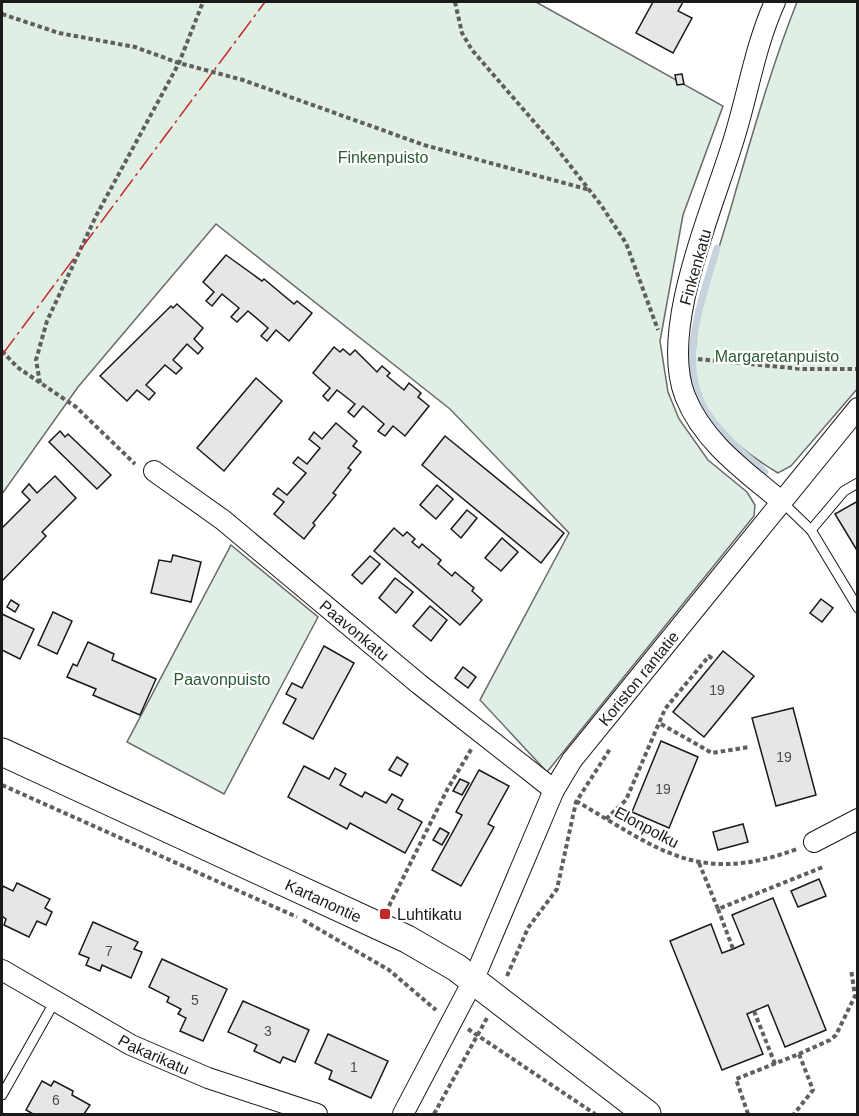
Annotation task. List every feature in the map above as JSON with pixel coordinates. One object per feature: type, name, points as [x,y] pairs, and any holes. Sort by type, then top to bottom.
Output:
[{"type":"street","name":"Finkenkatu","points":[[775,2],[752,62],[737,130],[687,290],[680,318],[677,357],[684,394],[699,424],[728,455],[782,502]]},
{"type":"street","name":"Koriston rantatie","points":[[473,981],[554,790],[592,733],[858,408]]},
{"type":"street","name":"Paavonkatu","points":[[153,471],[223,520],[419,684],[554,790]]},
{"type":"street","name":"Kartanontie","points":[[2,752],[407,939],[457,968],[647,1114]]},
{"type":"street","points":[[814,842],[858,819]]},
{"type":"street","name":"Pakarikatu","points":[[2,970],[131,1045],[208,1078],[317,1114]]},
{"type":"street","points":[[403,1114],[473,981]]},
{"type":"lane","points":[[811,530],[843,491],[858,483]]},
{"type":"lane","points":[[782,502],[811,530],[858,608]]},
{"type":"lane","points":[[2,1095],[55,1002]]},
{"type":"path","points":[[40,384],[36,360],[47,321],[96,216],[179,63],[203,2]]},
{"type":"path","points":[[455,2],[462,33],[472,50],[510,92],[590,190],[626,243],[639,273],[659,333],[671,355],[802,369],[858,369]]},
{"type":"path","points":[[2,14],[59,33],[135,47],[179,63],[243,80],[424,145],[590,190]]},
{"type":"path","points":[[2,351],[6,359],[76,407],[125,457],[140,467],[153,471]]},
{"type":"path","points":[[606,819],[626,801],[666,709],[709,656],[715,661]]},
{"type":"path","points":[[661,724],[712,753],[749,747]]},
{"type":"path","points":[[385,914],[448,788],[483,732]]},
{"type":"path","points":[[434,1114],[497,1000],[528,928],[557,889],[576,802],[616,740]]},
{"type":"path","points":[[2,785],[305,921],[389,970],[422,1001],[442,1014]]},
{"type":"path","name":"Elonpolku","points":[[576,802],[665,853],[699,863],[732,865],[786,853],[814,842]]},
{"type":"path","points":[[699,863],[733,949]]},
{"type":"path","points":[[718,909],[823,867]]},
{"type":"path","points":[[748,1114],[736,1079],[800,1054],[836,1035],[855,996],[851,969]]},
{"type":"path","points":[[754,1011],[775,1064]]},
{"type":"path","points":[[462,1026],[595,1114]]},
{"type":"path","points":[[794,1114],[813,1090],[800,1054]]},
{"type":"green space","name":"Finkenpuisto","points":[[2,2],[536,2],[723,106],[683,215],[660,341],[668,392],[679,419],[708,460],[747,492],[755,505],[754,516],[547,772],[480,700],[569,533],[450,409],[216,224],[78,387],[2,494]]},
{"type":"green space","name":"Margaretanpuisto","points":[[797,2],[857,2],[858,388],[791,466],[778,473],[737,444],[709,415],[699,398],[695,355],[698,325],[710,277],[763,99]]},
{"type":"green space","name":"Paavonpuisto","points":[[231,545],[318,617],[224,794],[127,742]]},
{"type":"building","points":[[653,2],[683,2],[678,11],[692,18],[673,53],[636,33]]},
{"type":"building","points":[[682,74],[684,84],[677,85],[675,75]]},
{"type":"building","points":[[226,255],[262,281],[264,279],[294,304],[297,301],[312,313],[289,341],[276,330],[267,341],[261,336],[268,328],[248,311],[237,322],[231,317],[239,308],[222,294],[212,306],[206,301],[214,292],[203,282]]},
{"type":"building","points":[[177,304],[203,328],[194,339],[203,348],[198,354],[187,344],[173,360],[182,368],[176,374],[165,365],[146,385],[155,393],[149,400],[137,390],[127,401],[100,376],[171,306],[173,308]]},
{"type":"building","points":[[334,347],[340,352],[343,349],[350,355],[355,350],[377,372],[382,366],[390,373],[387,376],[404,390],[409,383],[421,393],[418,397],[429,406],[405,436],[393,426],[385,436],[378,431],[384,424],[363,406],[354,417],[348,412],[355,404],[337,390],[328,401],[323,396],[330,388],[313,373]]},
{"type":"building","points":[[256,378],[282,401],[224,471],[197,448]]},
{"type":"building","points":[[336,423],[357,441],[353,446],[361,452],[348,468],[351,470],[333,493],[336,495],[313,523],[315,525],[304,539],[274,514],[284,502],[273,494],[278,488],[287,495],[306,473],[293,463],[298,457],[307,464],[320,448],[309,439],[314,432],[322,439]]},
{"type":"building","points":[[60,431],[65,437],[68,434],[111,475],[97,489],[49,442]]},
{"type":"building","points":[[445,436],[564,533],[541,563],[422,465]]},
{"type":"building","points":[[55,476],[76,498],[42,532],[46,536],[2,581],[2,528],[30,500],[22,492],[29,484],[37,493]]},
{"type":"building","points":[[437,485],[453,499],[436,519],[420,505]]},
{"type":"building","points":[[858,501],[858,552],[835,514]]},
{"type":"building","points":[[467,510],[477,518],[461,538],[451,529]]},
{"type":"building","points":[[394,528],[403,536],[407,532],[415,539],[412,542],[419,548],[422,544],[441,560],[438,564],[452,576],[455,572],[474,588],[472,591],[482,600],[460,625],[374,551]]},
{"type":"building","points":[[502,538],[518,552],[501,571],[485,558]]},
{"type":"building","points":[[173,555],[201,562],[191,602],[151,593],[159,560],[171,562]]},
{"type":"building","points":[[370,556],[380,564],[362,584],[352,575]]},
{"type":"building","points":[[395,578],[413,592],[396,613],[379,598]]},
{"type":"building","points":[[821,599],[833,608],[822,622],[810,613]]},
{"type":"building","points":[[11,600],[19,605],[15,612],[7,607]]},
{"type":"building","points":[[430,606],[447,620],[431,641],[413,626]]},
{"type":"building","points":[[53,612],[72,621],[57,654],[38,645]]},
{"type":"building","points":[[2,614],[34,629],[20,659],[2,650]]},
{"type":"building","points":[[88,642],[114,654],[112,660],[156,679],[140,715],[93,695],[96,689],[67,677],[73,664],[77,666]]},
{"type":"building","points":[[324,646],[354,663],[313,739],[283,723],[296,699],[286,694],[292,683],[302,688]]},
{"type":"building","points":[[723,651],[754,676],[704,737],[673,712]]},
{"type":"building","points":[[463,667],[476,677],[468,688],[455,678]]},
{"type":"building","points":[[793,708],[816,795],[776,806],[752,718]]},
{"type":"building","points":[[661,741],[698,757],[669,828],[632,812]]},
{"type":"building","points":[[397,757],[408,764],[401,776],[389,770]]},
{"type":"building","points":[[304,766],[329,779],[335,768],[346,774],[340,785],[362,797],[365,792],[386,803],[392,794],[403,800],[398,809],[422,822],[405,853],[350,823],[347,829],[288,797]]},
{"type":"building","points":[[479,770],[509,786],[488,824],[494,827],[461,886],[432,870],[462,815],[456,812]]},
{"type":"building","points":[[460,779],[469,783],[462,795],[453,791]]},
{"type":"building","points":[[743,824],[748,842],[718,850],[713,832]]},
{"type":"building","points":[[440,828],[449,833],[442,845],[433,840]]},
{"type":"building","points":[[819,879],[826,896],[798,907],[791,891]]},
{"type":"building","points":[[17,883],[50,899],[45,908],[52,912],[46,925],[37,921],[29,937],[4,925],[6,919],[2,916],[3,886],[13,891]]},
{"type":"building","points":[[773,898],[826,1030],[785,1047],[768,1005],[747,1014],[763,1054],[722,1070],[670,941],[711,924],[722,953],[733,949],[744,944],[732,915]]},
{"type":"building","points":[[93,922],[138,942],[134,949],[142,952],[131,978],[102,965],[100,971],[86,965],[89,958],[79,954]]},
{"type":"building","points":[[162,959],[227,989],[203,1041],[180,1031],[186,1018],[178,1014],[181,1009],[167,1002],[169,997],[149,987]]},
{"type":"building","points":[[243,1001],[309,1030],[295,1062],[283,1057],[280,1063],[254,1051],[257,1045],[228,1032]]},
{"type":"building","points":[[328,1034],[388,1061],[371,1098],[329,1079],[332,1071],[315,1063]]},
{"type":"building","points":[[42,1081],[51,1086],[54,1081],[73,1091],[72,1095],[90,1105],[84,1114],[33,1114],[26,1110]]},
{"type":"waterway","points":[[717,248],[694,333],[692,355],[694,377],[699,398],[710,417],[729,439],[765,472]]},
{"type":"power","points":[[2,355],[265,2]]},
{"type":"place","name":"Luhtikatu","points":[[385,914]]}]
